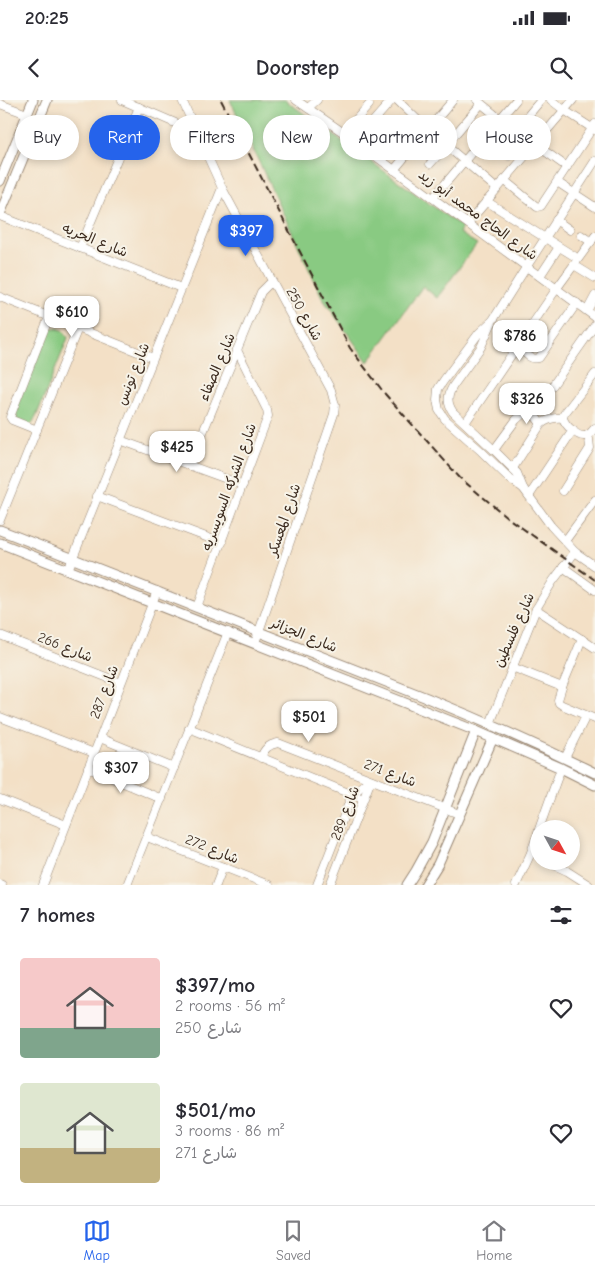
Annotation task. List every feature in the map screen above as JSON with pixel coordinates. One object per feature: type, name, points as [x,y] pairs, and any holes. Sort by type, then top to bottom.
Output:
[{"type":"street","points":[[0,181],[3,168],[33,100]]},
{"type":"street","points":[[0,215],[46,100]]},
{"type":"street","points":[[122,100],[170,121]]},
{"type":"street","name":"شارع 250","points":[[182,100],[189,115]]},
{"type":"street","name":"شارع الحاج محمد أبو زيد","points":[[296,100],[340,130]]},
{"type":"street","points":[[308,108],[317,100]]},
{"type":"street","points":[[379,115],[392,100]]},
{"type":"street","points":[[397,100],[412,115]]},
{"type":"street","points":[[441,115],[454,100]]},
{"type":"street","points":[[503,115],[516,100]]},
{"type":"street","points":[[528,115],[541,100]]},
{"type":"street","points":[[504,180],[535,206],[541,206],[594,127],[564,110],[553,100]]},
{"type":"street","points":[[551,125],[573,100]]},
{"type":"street","points":[[457,133],[483,102],[496,115]]},
{"type":"street","points":[[0,104],[27,114]]},
{"type":"street","points":[[360,115],[369,105]]},
{"type":"street","points":[[80,248],[139,107]]},
{"type":"street","points":[[457,155],[497,189]]},
{"type":"street","points":[[551,156],[567,167]]},
{"type":"street","points":[[433,198],[467,158]]},
{"type":"street","name":"شارع 250","points":[[209,160],[222,188],[331,390],[335,406]]},
{"type":"street","name":"شارع الحاج محمد أبو زيد","points":[[380,160],[595,317]]},
{"type":"street","points":[[394,170],[402,160]]},
{"type":"street","points":[[430,164],[434,160]]},
{"type":"street","points":[[468,223],[521,160]]},
{"type":"street","points":[[595,162],[526,266],[494,320],[481,347],[449,392],[448,400],[453,412],[513,468],[523,488],[564,541],[575,552],[595,566]]},
{"type":"street","points":[[557,182],[595,207]]},
{"type":"street","name":"شارع تونس","points":[[68,570],[222,188]]},
{"type":"street","points":[[486,201],[560,247],[595,278]]},
{"type":"street","name":"شارع الحريه","points":[[0,215],[181,288]]},
{"type":"street","points":[[556,220],[570,230]]},
{"type":"street","points":[[465,423],[574,260],[593,239],[581,235]]},
{"type":"street","points":[[540,276],[560,247]]},
{"type":"street","name":"شارع الصفاء","points":[[189,466],[261,292],[269,284],[273,284]]},
{"type":"street","points":[[587,311],[595,296]]},
{"type":"street","points":[[0,297],[153,358]]},
{"type":"street","points":[[518,345],[530,358],[534,360],[539,358],[577,303]]},
{"type":"street","points":[[37,430],[12,420],[10,417],[49,317]]},
{"type":"street","points":[[494,320],[479,333],[444,380],[438,389],[437,400],[439,410],[445,419],[481,450],[510,479],[523,488]]},
{"type":"street","points":[[494,450],[520,415],[539,405],[595,325]]},
{"type":"street","points":[[0,520],[78,328]]},
{"type":"street","name":"شارع الشركه السويسريه","points":[[197,608],[268,416],[267,410],[237,350]]},
{"type":"street","points":[[595,374],[564,414],[563,418],[567,425],[582,436],[590,434],[595,428]]},
{"type":"street","name":"شارع المعسكر","points":[[254,643],[334,414],[335,406]]},
{"type":"street","points":[[530,409],[541,424]]},
{"type":"street","points":[[513,468],[541,424],[555,417],[563,418]]},
{"type":"street","points":[[529,496],[573,430]]},
{"type":"street","points":[[563,491],[590,448],[589,439],[586,436]]},
{"type":"street","points":[[120,440],[243,486]]},
{"type":"street","points":[[97,496],[222,542]]},
{"type":"street","points":[[564,541],[595,500]]},
{"type":"street","name":"شارع الجزائر","points":[[0,530],[490,724],[565,758],[595,774]]},
{"type":"street","name":"شارع الجزائر","points":[[0,543],[476,731],[595,785]]},
{"type":"street","name":"شارع فلسطين","points":[[490,724],[536,608],[575,552]]},
{"type":"street","points":[[563,567],[595,590]]},
{"type":"street","name":"شارع 287","points":[[43,885],[157,592]]},
{"type":"street","points":[[536,608],[595,648]]},
{"type":"street","points":[[127,885],[228,632]]},
{"type":"street","name":"شارع 266","points":[[0,635],[121,683]]},
{"type":"street","points":[[582,639],[558,697],[559,702],[595,719]]},
{"type":"street","points":[[287,656],[291,644]]},
{"type":"street","points":[[512,668],[562,687]]},
{"type":"street","points":[[354,683],[359,671]]},
{"type":"street","points":[[565,758],[586,716]]},
{"type":"street","points":[[0,717],[94,753]]},
{"type":"street","points":[[189,728],[364,800]]},
{"type":"street","points":[[407,885],[425,857],[476,731]]},
{"type":"street","points":[[100,738],[174,768]]},
{"type":"street","points":[[429,884],[493,738]]},
{"type":"street","name":"شارع 271","points":[[261,758],[267,747],[278,743],[459,814]]},
{"type":"street","points":[[88,768],[162,799]]},
{"type":"street","points":[[542,820],[561,768]]},
{"type":"street","name":"شارع 289","points":[[317,885],[352,795],[371,780]]},
{"type":"street","name":"شارع 289","points":[[330,885],[371,780]]},
{"type":"street","points":[[0,799],[66,825]]},
{"type":"street","name":"شارع 272","points":[[147,837],[269,885]]},
{"type":"street","points":[[516,885],[530,854]]},
{"type":"street","points":[[216,885],[223,867]]},
{"type":"street","points":[[565,870],[589,885]]},
{"type":"green space","points":[[230,100],[285,100],[306,115],[263,115],[263,160],[330,160],[330,132],[340,139],[340,160],[369,160],[462,227],[459,233],[477,244],[437,298],[423,286],[368,362],[323,299],[253,149],[253,115],[237,115]]},
{"type":"green space","points":[[51,328],[62,330],[68,338],[31,425],[14,419],[13,415],[46,331]]},
{"type":"railway","points":[[221,100],[350,348],[385,394],[460,478],[508,518],[595,580]]}]
